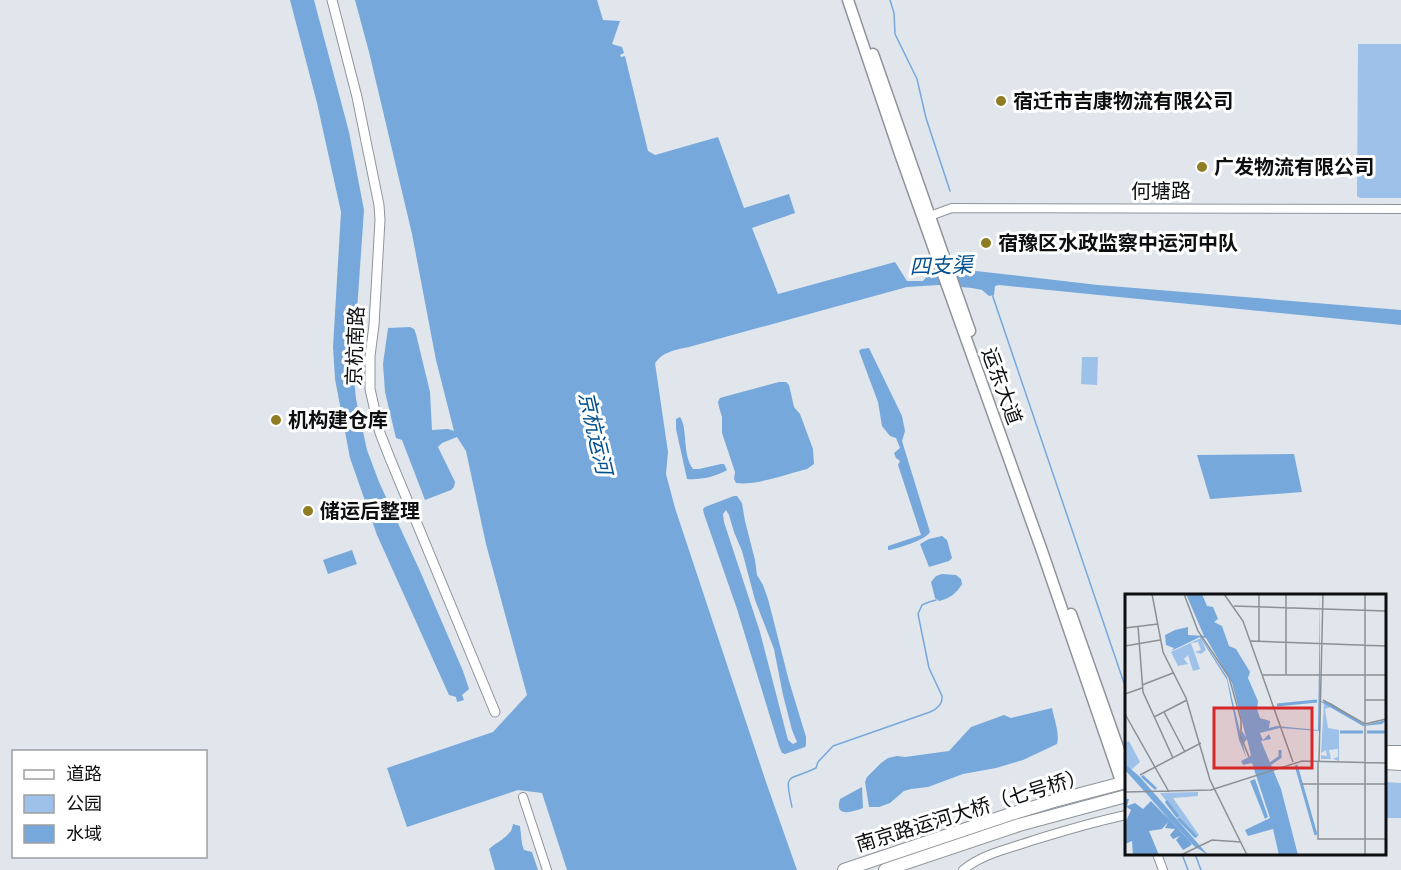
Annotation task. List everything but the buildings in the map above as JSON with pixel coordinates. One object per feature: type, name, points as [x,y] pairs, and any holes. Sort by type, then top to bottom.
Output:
[{"type":"main road","name":"运东大道","points":[[848,0],[896,143],[926,217]]},
{"type":"main road","name":"运东大道","points":[[855,0],[926,217],[1125,767]]},
{"type":"main road","name":"运东大道","points":[[957,303],[1124,783]]},
{"type":"main road","points":[[1386,763],[1401,764]]},
{"type":"main road","points":[[1117,794],[1124,783]]},
{"type":"main road","name":"南京路运河大桥（七号桥）","points":[[844,870],[1054,801],[1117,794]]},
{"type":"main road","name":"南京路运河大桥（七号桥）","points":[[885,870],[1117,794]]},
{"type":"street","name":"京杭南路","points":[[332,0],[357,97],[379,205],[375,313],[370,356],[370,390],[375,413],[389,456],[495,712]]},
{"type":"street","name":"何塘路","points":[[926,217],[952,208],[1401,209]]},
{"type":"street","points":[[523,797],[547,870]]},
{"type":"street","points":[[963,870],[979,859],[999,851],[1125,814]]},
{"type":"street","points":[[1156,855],[1163,870]]},
{"type":"green space","points":[[1358,44],[1401,44],[1401,198],[1360,198],[1357,196]]},
{"type":"green space","points":[[1082,357],[1098,357],[1097,385],[1081,384]]},
{"type":"green space","points":[[1386,782],[1401,783],[1401,818],[1386,818]]},
{"type":"water","points":[[290,0],[314,0],[349,132],[364,210],[353,368],[356,399],[367,450],[463,671],[469,689],[462,695],[464,700],[457,702],[456,697],[449,695],[377,535],[350,458],[335,379],[333,347],[341,212],[317,103]]},
{"type":"water","name":"京杭运河","points":[[355,0],[597,0],[603,20],[620,21],[612,44],[622,47],[624,53],[620,55],[625,56],[648,151],[655,155],[718,137],[744,208],[789,194],[795,213],[752,228],[778,294],[895,262],[907,281],[923,281],[934,272],[947,274],[976,271],[1098,285],[1401,310],[1401,325],[999,285],[995,286],[994,295],[989,296],[982,290],[939,285],[907,287],[666,353],[655,363],[668,452],[666,474],[675,508],[797,870],[567,870],[542,793],[518,790],[407,827],[387,768],[493,732],[527,695],[486,544],[466,451],[457,437],[438,447],[455,482],[454,487],[425,500],[402,440],[396,438],[385,392],[383,364],[388,328],[410,327],[414,329],[430,392],[432,430],[454,431],[436,360],[412,234]]},
{"type":"water","points":[[869,348],[902,416],[905,431],[902,441],[930,532],[918,541],[890,550],[888,546],[921,535],[898,465],[900,461],[894,453],[900,448],[896,438],[890,436],[882,426],[878,402],[859,351]]},
{"type":"water","points":[[786,382],[789,385],[794,407],[800,414],[813,449],[814,464],[807,469],[771,479],[752,483],[736,483],[735,472],[722,433],[722,417],[718,402],[720,398]]},
{"type":"water","points":[[680,417],[684,428],[687,456],[693,469],[724,464],[727,470],[707,478],[687,479],[676,429],[676,419]]},
{"type":"water","points":[[1294,454],[1302,492],[1210,499],[1197,455]]},
{"type":"water","points":[[734,496],[737,496],[742,503],[757,575],[768,599],[806,737],[805,747],[785,754],[779,746],[737,609],[704,514],[705,507]],"holes":[[[726,510],[742,551],[755,600],[774,649],[783,695],[797,742],[793,744],[788,740],[760,632],[724,522],[723,514]]]},
{"type":"water","points":[[942,536],[947,540],[952,558],[929,567],[920,544]]},
{"type":"water","points":[[352,550],[357,564],[328,574],[323,560]]},
{"type":"water","points":[[956,575],[961,579],[962,584],[952,595],[939,601],[935,598],[931,582],[936,576]]},
{"type":"water","points":[[1052,708],[1057,744],[1023,760],[963,774],[928,787],[904,791],[890,803],[879,807],[869,807],[865,782],[867,777],[888,758],[949,751],[971,727],[1004,715],[1011,718]]},
{"type":"water","points":[[862,787],[863,808],[849,812],[842,811],[839,805],[840,799]]},
{"type":"water","points":[[513,824],[520,826],[524,850],[532,852],[538,870],[495,870],[489,849],[511,831]]},
{"type":"waterway","points":[[890,0],[894,13],[895,34],[917,79],[926,118],[950,191]]},
{"type":"waterway","points":[[992,294],[1125,686]]},
{"type":"waterway","points":[[792,807],[788,788],[790,779],[816,768],[818,762],[833,746],[930,712],[940,704],[942,696],[929,668],[918,614],[922,605],[936,600]]},
{"type":"waterway","points":[[1182,855],[1188,870]]},
{"type":"waterway","points":[[1195,855],[1201,870]]},
{"type":"place","name":"宿迁市吉康物流有限公司","points":[[1001,101]]},
{"type":"place","name":"广发物流有限公司","points":[[1202,167]]},
{"type":"place","name":"宿豫区水政监察中运河中队","points":[[986,243]]},
{"type":"place","name":"机构建仓库","points":[[276,420]]},
{"type":"place","name":"储运后整理","points":[[308,511]]},
{"type":"water label","name":"四支渠","points":[[941,266]]}]
